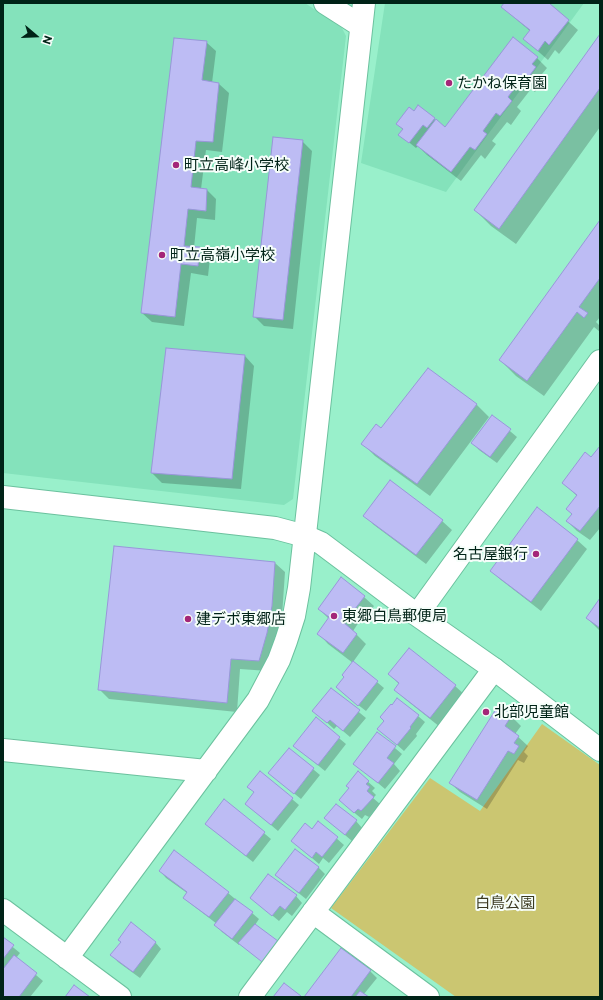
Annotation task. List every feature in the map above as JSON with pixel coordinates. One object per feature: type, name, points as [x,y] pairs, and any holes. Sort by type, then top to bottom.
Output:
[{"type":"street","points":[[325,3],[361,26]]},
{"type":"street","points":[[67,958],[258,700],[279,660],[294,616],[299,588],[364,3]]},
{"type":"street","points":[[417,615],[600,361]]},
{"type":"street","points":[[3,497],[275,528],[304,536],[321,544],[417,615],[494,669],[600,750]]},
{"type":"street","points":[[250,997],[494,669]]},
{"type":"street","points":[[3,750],[206,771]]},
{"type":"street","points":[[3,910],[120,997]]},
{"type":"street","points":[[313,912],[428,997]]},
{"type":"shaded area","name":"町立高嶺小学校","points":[[3,3],[305,3],[342,28],[346,36],[293,499],[284,505],[3,473]]},
{"type":"shaded area","name":"たかね保育園","points":[[385,3],[584,3],[446,192],[361,163]]},
{"type":"green space","name":"白鳥公園","points":[[542,724],[600,765],[600,997],[456,997],[331,908],[430,778],[480,811]]},
{"type":"building","name":"たかね保育園","points":[[504,3],[549,3],[569,20],[549,45],[545,41],[538,51],[523,39],[530,30],[501,7]]},
{"type":"building","points":[[600,34],[600,88],[499,229],[474,210]]},
{"type":"building","name":"たかね保育園","points":[[513,37],[538,57],[532,64],[536,67],[524,83],[521,80],[508,97],[512,101],[500,116],[496,113],[483,131],[487,134],[475,150],[470,147],[451,172],[416,145],[436,119],[445,127]]},
{"type":"building","name":"町立高峰小学校","points":[[174,38],[207,41],[202,80],[219,83],[213,142],[196,141],[191,187],[207,189],[206,211],[188,209],[184,246],[200,247],[198,266],[181,264],[175,317],[141,313]]},
{"type":"building","name":"たかね保育園","points":[[418,105],[435,118],[427,128],[423,125],[409,143],[398,135],[403,129],[396,124],[409,107],[414,111]]},
{"type":"building","name":"町立高嶺小学校","points":[[273,137],[303,140],[283,320],[253,317]]},
{"type":"building","points":[[600,220],[600,278],[579,307],[588,313],[584,318],[577,312],[527,381],[499,360]]},
{"type":"building","points":[[166,348],[245,355],[232,479],[151,473]]},
{"type":"building","points":[[428,368],[477,404],[417,484],[361,444],[376,424],[381,428]]},
{"type":"building","points":[[492,415],[511,429],[490,457],[471,443]]},
{"type":"building","points":[[600,446],[600,506],[580,531],[566,521],[572,514],[566,509],[577,495],[562,483],[585,452],[591,457]]},
{"type":"building","points":[[390,480],[443,520],[416,555],[363,516]]},
{"type":"building","points":[[537,507],[578,539],[531,602],[490,571]]},
{"type":"building","name":"建デポ東郷店","points":[[114,546],[275,562],[272,606],[267,633],[259,661],[231,659],[227,703],[98,690]]},
{"type":"building","points":[[341,577],[365,596],[351,614],[349,613],[343,622],[357,634],[343,653],[317,634],[329,617],[318,609]]},
{"type":"building","points":[[600,598],[600,628],[586,618]]},
{"type":"building","points":[[409,648],[456,685],[430,718],[394,690],[399,683],[388,674]]},
{"type":"building","points":[[353,661],[378,681],[358,706],[336,687],[344,677],[342,675]]},
{"type":"building","points":[[331,688],[360,710],[343,731],[330,720],[327,723],[312,711]]},
{"type":"building","points":[[397,698],[419,715],[410,727],[411,728],[397,745],[377,729],[384,721],[380,717]]},
{"type":"building","points":[[498,706],[512,715],[505,726],[519,736],[514,743],[519,746],[514,754],[508,751],[477,800],[449,783]]},
{"type":"building","points":[[316,717],[340,737],[318,765],[293,746]]},
{"type":"building","points":[[377,732],[396,746],[387,758],[394,763],[378,783],[353,764]]},
{"type":"building","points":[[289,748],[314,768],[294,794],[268,773]]},
{"type":"building","points":[[260,771],[293,798],[271,825],[245,804],[254,792],[247,787]]},
{"type":"building","points":[[358,771],[369,781],[366,784],[370,787],[367,791],[374,797],[361,811],[358,809],[354,813],[339,800],[349,788],[346,786]]},
{"type":"building","points":[[224,799],[265,832],[246,856],[205,824]]},
{"type":"building","points":[[336,804],[357,820],[345,835],[324,818]]},
{"type":"building","points":[[318,821],[338,837],[322,857],[316,852],[312,858],[291,841],[305,823],[312,829]]},
{"type":"building","points":[[295,849],[319,867],[299,893],[275,875]]},
{"type":"building","points":[[174,850],[229,892],[209,917],[183,898],[187,892],[159,871]]},
{"type":"building","points":[[268,874],[297,895],[285,910],[280,906],[272,916],[250,898]]},
{"type":"building","points":[[235,899],[253,912],[232,939],[214,925]]},
{"type":"building","points":[[131,922],[156,942],[133,972],[110,955],[121,942],[118,940]]},
{"type":"building","points":[[255,924],[282,944],[266,965],[238,943]]},
{"type":"building","points":[[3,937],[14,945],[3,959]]},
{"type":"building","points":[[341,948],[371,970],[351,997],[304,997]]},
{"type":"building","points":[[14,955],[37,973],[19,997],[3,997],[3,969]]},
{"type":"building","points":[[284,983],[301,996],[273,997]]},
{"type":"building","points":[[74,985],[90,997],[65,997]]},
{"type":"building","points":[[360,991],[369,997],[355,997]]},
{"type":"place","name":"たかね保育園","points":[[449,83]]},
{"type":"place","name":"町立高峰小学校","points":[[176,165]]},
{"type":"place","name":"町立高嶺小学校","points":[[162,255]]},
{"type":"place","name":"名古屋銀行","points":[[536,554]]},
{"type":"place","name":"東郷白鳥郵便局","points":[[334,616]]},
{"type":"place","name":"建デポ東郷店","points":[[188,619]]},
{"type":"place","name":"北部児童館","points":[[486,712]]}]
